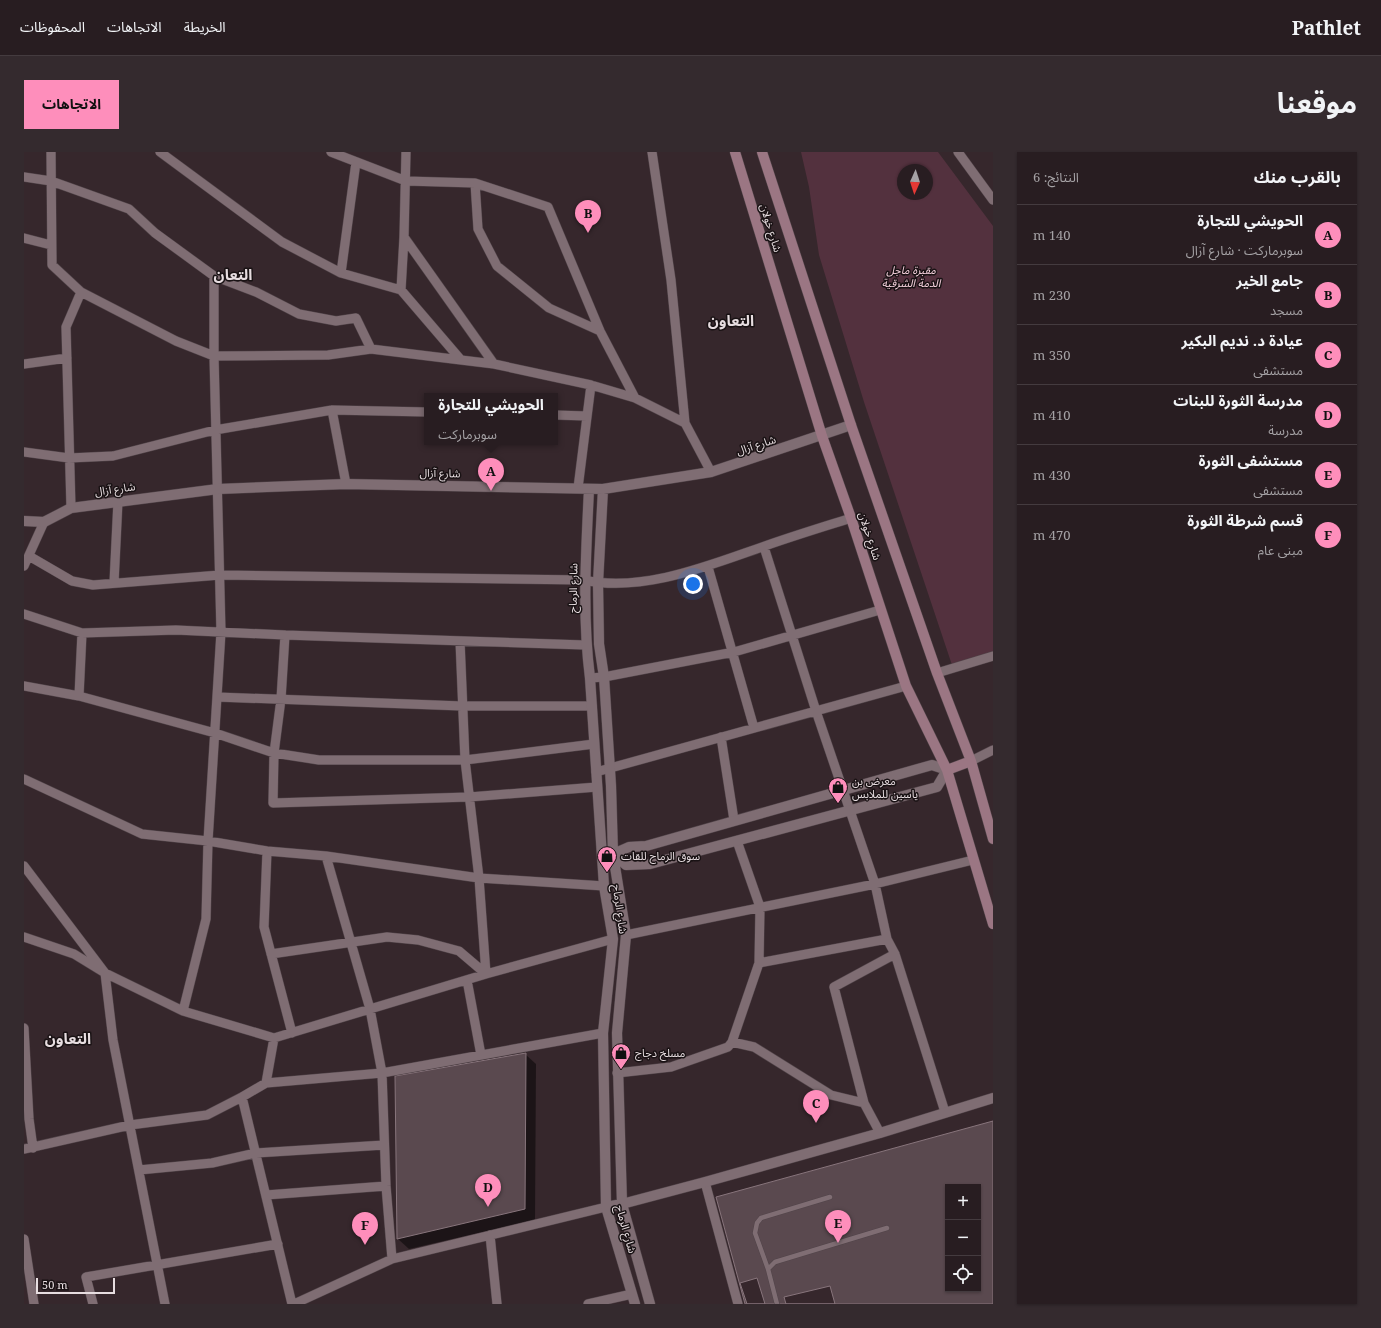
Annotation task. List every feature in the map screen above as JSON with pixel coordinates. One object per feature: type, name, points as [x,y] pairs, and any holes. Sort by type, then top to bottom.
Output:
[{"type":"main road","name":"شارع خولان","points":[[735,152],[822,436],[852,518],[880,610],[906,686],[947,770],[993,924]]},
{"type":"main road","name":"شارع خولان","points":[[762,152],[851,425],[937,673],[971,761],[993,839]]},
{"type":"main road","points":[[947,770],[971,761]]},
{"type":"street","points":[[51,152],[52,265],[81,292],[176,341],[214,356],[328,355],[371,349],[494,364],[591,385],[635,398],[685,423]]},
{"type":"street","points":[[160,152],[282,242],[341,273],[400,290],[461,360]]},
{"type":"street","points":[[331,152],[406,181],[476,183],[548,208],[600,331],[635,398]]},
{"type":"street","points":[[400,290],[404,237],[406,152]]},
{"type":"street","points":[[652,152],[671,280],[685,423],[711,472]]},
{"type":"street","points":[[958,152],[993,200]]},
{"type":"street","points":[[341,273],[356,162]]},
{"type":"street","points":[[24,177],[51,181],[129,209],[155,234],[214,276],[256,292],[299,314],[336,321],[356,318],[371,349]]},
{"type":"street","points":[[476,183],[478,229],[497,266],[549,308],[600,331]]},
{"type":"street","points":[[404,237],[494,364]]},
{"type":"street","points":[[24,238],[51,245]]},
{"type":"street","points":[[183,1011],[206,919],[208,841],[221,632],[218,490],[215,430],[214,276]]},
{"type":"street","points":[[71,508],[66,327],[81,292]]},
{"type":"street","points":[[24,364],[67,358]]},
{"type":"street","points":[[578,488],[591,385]]},
{"type":"street","points":[[332,410],[346,484]]},
{"type":"street","points":[[24,452],[69,458],[113,456],[215,430],[332,410],[424,412]]},
{"type":"street","points":[[558,415],[587,416]]},
{"type":"street","name":"شارع آزال","points":[[44,522],[71,508],[118,501],[218,490],[346,484],[603,489],[711,472],[851,425]]},
{"type":"street","name":"شارع الرماح","points":[[590,489],[584,580],[585,645],[590,678],[597,787],[603,850],[604,886],[613,938],[603,1033],[606,1207],[634,1299]]},
{"type":"street","name":"شارع الرماح","points":[[603,489],[598,583],[599,644],[604,677],[614,854],[626,935],[616,1033],[622,1204],[650,1304]]},
{"type":"street","points":[[114,583],[118,501]]},
{"type":"street","points":[[29,556],[72,581],[93,585],[220,575],[584,580],[598,583],[636,582],[708,567],[852,518]]},
{"type":"street","points":[[24,521],[44,522],[24,566]]},
{"type":"street","points":[[764,547],[816,711],[875,884],[887,939],[895,954],[945,1112]]},
{"type":"street","points":[[708,567],[734,652],[754,728]]},
{"type":"street","points":[[590,678],[604,677],[734,652],[880,610]]},
{"type":"street","points":[[24,614],[82,633],[176,630],[585,645]]},
{"type":"street","points":[[79,696],[82,633]]},
{"type":"street","points":[[285,635],[281,699],[274,753],[273,803],[468,797],[597,787]]},
{"type":"street","points":[[460,641],[465,760],[468,797],[479,878],[486,974]]},
{"type":"street","points":[[937,673],[993,656]]},
{"type":"street","points":[[24,686],[79,696],[215,733],[274,753],[319,760],[465,760],[594,744]]},
{"type":"street","points":[[596,772],[906,686]]},
{"type":"street","points":[[217,697],[462,706],[592,706]]},
{"type":"street","points":[[721,737],[734,820]]},
{"type":"street","points":[[971,761],[993,750]]},
{"type":"street","points":[[971,761],[993,758]]},
{"type":"street","points":[[603,850],[614,854],[626,865],[650,864],[850,809],[937,787],[947,770],[932,765],[646,846],[628,847],[614,854]]},
{"type":"street","points":[[24,779],[142,834],[208,841],[267,851],[326,856],[479,878],[604,886]]},
{"type":"street","points":[[617,1073],[670,1067],[728,1047],[732,1042],[759,963],[760,907],[737,841]]},
{"type":"street","points":[[267,851],[264,927],[292,1033]]},
{"type":"street","points":[[326,856],[370,1009],[382,1073],[386,1186],[392,1259]]},
{"type":"street","points":[[24,937],[74,954],[105,973],[183,1011],[274,1038],[486,974],[613,938],[875,884],[973,860]]},
{"type":"street","points":[[24,866],[105,973],[113,1040],[165,1304]]},
{"type":"street","points":[[271,954],[387,937],[418,940],[459,951],[486,974]]},
{"type":"street","points":[[759,963],[887,939]]},
{"type":"street","points":[[880,1133],[864,1103],[834,987],[895,954]]},
{"type":"street","points":[[467,980],[481,1055]]},
{"type":"street","points":[[24,1028],[29,1149],[130,1125],[207,1115],[266,1083],[382,1073],[603,1033]]},
{"type":"street","points":[[266,1083],[274,1038]]},
{"type":"street","points":[[732,1042],[754,1047],[831,1095],[864,1103]]},
{"type":"street","points":[[242,1097],[293,1304],[392,1259],[622,1204],[705,1182],[880,1133],[993,1098]]},
{"type":"street","points":[[139,1170],[212,1163],[256,1153],[384,1145]]},
{"type":"street","points":[[705,1182],[738,1304]]},
{"type":"street","points":[[266,1195],[386,1186]]},
{"type":"street","points":[[490,1235],[497,1304]]},
{"type":"street","points":[[24,1239],[34,1304]]},
{"type":"street","points":[[93,1304],[86,1277],[278,1244]]},
{"type":"street","points":[[588,1304],[634,1299]]},
{"type":"lane","points":[[777,1304],[768,1269],[755,1233],[757,1223],[761,1218],[830,1196]]},
{"type":"lane","points":[[768,1269],[775,1262],[887,1228]]},
{"type":"green space","name":"مقبرة ماجل الدمة الشرقية","points":[[801,152],[938,152],[993,226],[993,653],[952,665],[864,402],[819,255],[809,187]]},
{"type":"building","points":[[526,1053],[525,1209],[397,1239],[395,1076]]},
{"type":"building","points":[[993,1121],[993,1304],[745,1304],[716,1197]]},
{"type":"building","points":[[757,1278],[765,1304],[747,1304],[740,1283]]},
{"type":"building","points":[[830,1286],[835,1304],[786,1304],[784,1297]]},
{"type":"place","name":"جامع الخير","points":[[588,233]]},
{"type":"place","name":"الحويشي للتجارة","points":[[491,491]]},
{"type":"place","name":"معرض بن ياسين للملابس","points":[[838,804]]},
{"type":"place","name":"سوق الرماح للقات","points":[[607,873]]},
{"type":"place","name":"مسلخ دجاج","points":[[621,1070]]},
{"type":"place","name":"عيادة د. نديم البكير","points":[[816,1123]]},
{"type":"place","name":"مدرسة الثورة للبنات","points":[[488,1207]]},
{"type":"place","name":"مستشفى الثورة","points":[[838,1243]]},
{"type":"place","name":"قسم شرطة الثورة","points":[[365,1245]]},
{"type":"district","name":"التعان","points":[[233,275]]},
{"type":"district","name":"التعاون","points":[[731,321]]},
{"type":"district","name":"التعاون","points":[[68,1039]]}]
